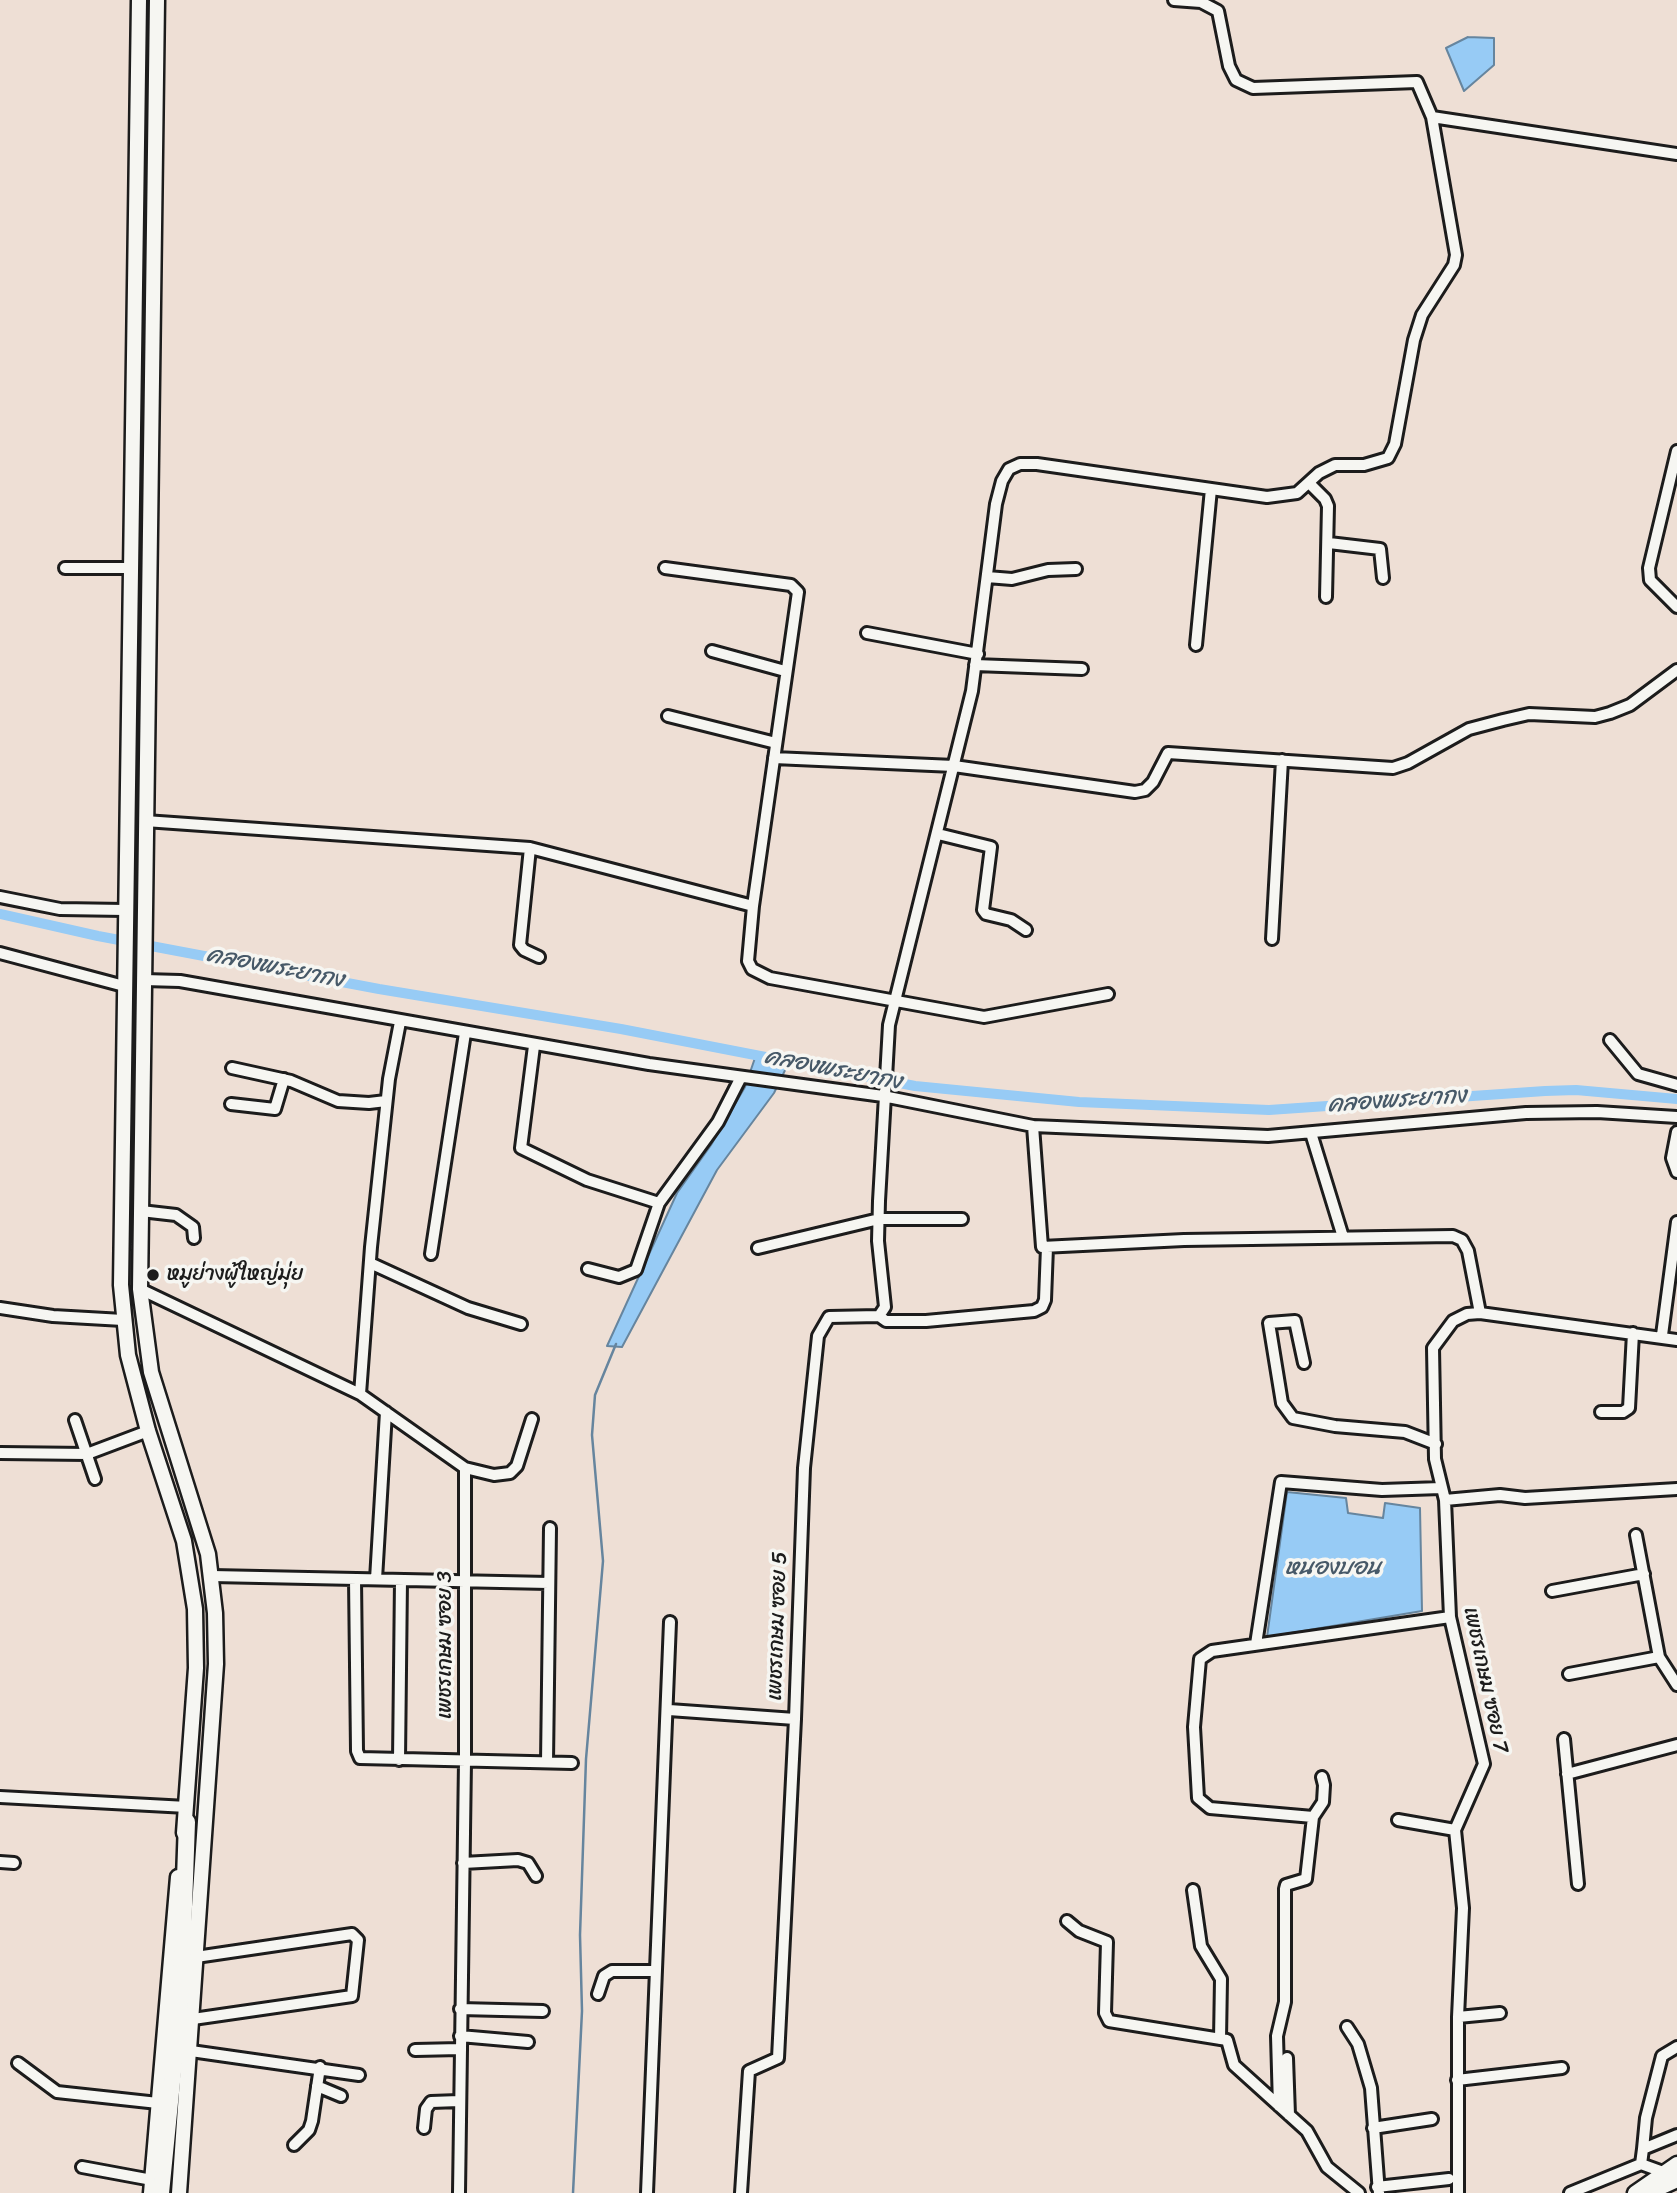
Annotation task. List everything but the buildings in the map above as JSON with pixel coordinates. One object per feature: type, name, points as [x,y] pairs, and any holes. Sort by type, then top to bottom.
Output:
[{"type":"highway","points":[[155,2189],[181,1991],[187,1814]]},
{"type":"highway","points":[[1646,2193],[1670,2175]]},
{"type":"main road","points":[[139,0],[124,979],[123,1320],[128,1355],[148,1431],[184,1541],[195,1609],[196,1668],[187,1814],[177,1887],[158,2103],[155,2189]]},
{"type":"main road","points":[[157,0],[140,1289],[151,1372],[195,1506],[212,1576],[216,1664],[191,2052],[179,2193]]},
{"type":"main road","points":[[132,453],[150,452]]},
{"type":"main road","points":[[1635,2193],[1670,2175],[1677,2164]]},
{"type":"street","points":[[879,1316],[887,1297],[878,1241],[885,1061],[895,1002],[954,766],[977,660],[1002,481],[1009,469],[1020,464],[1267,497],[1297,493],[1319,473],[1335,465],[1377,463],[1388,458],[1395,444],[1413,340],[1422,315],[1448,277],[1456,255],[1432,117],[1417,82],[1253,88],[1237,80],[1229,66],[1222,20],[1218,11],[1206,2],[1174,0]]},
{"type":"street","points":[[1432,117],[1677,154]]},
{"type":"street","points":[[1677,453],[1649,568],[1650,580],[1677,607]]},
{"type":"street","points":[[1309,483],[1325,499],[1328,506],[1326,597]]},
{"type":"street","points":[[1196,645],[1211,489]]},
{"type":"street","points":[[1329,543],[1380,549],[1383,578]]},
{"type":"street","points":[[65,568],[130,568]]},
{"type":"street","points":[[665,568],[796,587],[798,592],[753,906],[748,961],[752,970],[770,978],[984,1017],[1108,994]]},
{"type":"street","points":[[987,577],[1012,579],[1048,570],[1076,569]]},
{"type":"street","points":[[867,633],[977,660],[1082,669]]},
{"type":"street","points":[[712,651],[785,671]]},
{"type":"street","points":[[774,758],[954,766],[1135,792],[1145,790],[1153,782],[1168,753],[1393,768],[1408,763],[1469,729],[1503,720],[1529,714],[1595,717],[1610,713],[1630,705],[1677,670]]},
{"type":"street","points":[[668,716],[776,743]]},
{"type":"street","points":[[1272,939],[1282,760]]},
{"type":"street","points":[[145,821],[530,848],[753,906]]},
{"type":"street","points":[[937,834],[991,847],[984,910],[986,914],[1011,920],[1026,930]]},
{"type":"street","points":[[530,848],[520,945],[539,957]]},
{"type":"street","points":[[0,897],[60,909],[125,917]]},
{"type":"street","points":[[0,953],[124,979]]},
{"type":"street","points":[[144,977],[180,981],[534,1046],[741,1077],[883,1093],[1034,1126],[1238,1135],[1311,1133],[1526,1113],[1597,1112],[1677,1117]]},
{"type":"street","points":[[360,1394],[386,1101],[400,1022]]},
{"type":"street","points":[[431,1254],[465,1033]]},
{"type":"street","points":[[1611,1040],[1638,1074],[1677,1085]]},
{"type":"street","points":[[534,1046],[522,1149],[587,1180],[659,1203]]},
{"type":"street","points":[[232,1068],[284,1079],[338,1101],[386,1101]]},
{"type":"street","points":[[588,1269],[619,1277],[636,1270],[659,1203],[718,1122],[741,1077]]},
{"type":"street","points":[[231,1104],[275,1109],[284,1079]]},
{"type":"street","name":"เพชรเกษม ซอย 5","points":[[741,2193],[749,2071],[778,2058],[804,1468],[818,1336],[824,1322],[837,1315],[879,1316],[886,1321],[926,1321],[1034,1311],[1042,1307],[1045,1300],[1047,1247],[1042,1247],[1034,1126]]},
{"type":"street","points":[[1677,1132],[1672,1158],[1677,1172]]},
{"type":"street","points":[[1311,1133],[1343,1237]]},
{"type":"street","points":[[141,1211],[176,1215],[192,1227],[194,1238]]},
{"type":"street","points":[[758,1248],[879,1219],[962,1219]]},
{"type":"street","points":[[1661,1335],[1677,1222]]},
{"type":"street","points":[[1047,1247],[1453,1236],[1462,1240],[1468,1251],[1480,1313],[1661,1335],[1677,1340]]},
{"type":"street","points":[[370,1263],[468,1308],[521,1324]]},
{"type":"street","points":[[140,1289],[360,1394],[465,1468],[501,1475],[515,1469],[532,1419]]},
{"type":"street","points":[[0,1308],[53,1316],[123,1320]]},
{"type":"street","name":"เพชรเกษม ซอย 7","points":[[1458,2193],[1458,2017],[1463,1908],[1455,1830],[1483,1764],[1450,1617],[1445,1500],[1436,1475],[1433,1348],[1453,1321],[1467,1314],[1480,1313]]},
{"type":"street","points":[[1304,1363],[1295,1321],[1269,1323],[1282,1403],[1293,1418],[1335,1426],[1405,1432],[1436,1444]]},
{"type":"street","points":[[1601,1412],[1623,1412],[1629,1408],[1633,1333]]},
{"type":"street","points":[[376,1580],[386,1412]]},
{"type":"street","points":[[75,1420],[95,1479]]},
{"type":"street","points":[[0,1453],[87,1454],[148,1431]]},
{"type":"street","name":"เพชรเกษม ซอย 3","points":[[459,2193],[465,1761],[465,1468]]},
{"type":"street","points":[[1256,1644],[1281,1482],[1382,1490],[1441,1488]]},
{"type":"street","points":[[1445,1500],[1500,1495],[1525,1498],[1677,1489]]},
{"type":"street","points":[[547,1762],[550,1528]]},
{"type":"street","points":[[1636,1535],[1659,1657],[1677,1685]]},
{"type":"street","points":[[1552,1591],[1644,1574]]},
{"type":"street","points":[[212,1576],[549,1583]]},
{"type":"street","points":[[355,1579],[358,1756],[364,1759],[572,1763]]},
{"type":"street","points":[[399,1760],[401,1580]]},
{"type":"street","points":[[1313,1817],[1216,1809],[1206,1806],[1198,1798],[1194,1744],[1199,1659],[1212,1651],[1450,1617]]},
{"type":"street","points":[[647,2193],[670,1622]]},
{"type":"street","points":[[1569,1674],[1659,1657]]},
{"type":"street","points":[[668,1710],[795,1719]]},
{"type":"street","points":[[1564,1739],[1578,1884]]},
{"type":"street","points":[[1567,1774],[1677,1745]]},
{"type":"street","points":[[1279,2106],[1277,2036],[1284,2002],[1285,1889],[1286,1885],[1306,1879],[1313,1817],[1323,1802],[1322,1777]]},
{"type":"street","points":[[0,1797],[187,1814]]},
{"type":"street","points":[[1398,1820],[1455,1830]]},
{"type":"street","points":[[463,1863],[518,1860],[528,1863],[536,1877]]},
{"type":"street","points":[[0,1862],[14,1863]]},
{"type":"street","points":[[1193,1890],[1201,1946],[1221,1979],[1223,2040],[1234,2065],[1307,2131],[1327,2167],[1359,2193]]},
{"type":"street","points":[[1067,1921],[1079,1931],[1107,1942],[1105,2013],[1110,2021],[1223,2040]]},
{"type":"street","points":[[193,2018],[352,1996],[358,1940],[352,1934],[196,1957]]},
{"type":"street","points":[[598,1994],[604,1976],[612,1970],[655,1971]]},
{"type":"street","points":[[460,2009],[543,2011]]},
{"type":"street","points":[[1458,2017],[1500,2013]]},
{"type":"street","points":[[1347,2026],[1358,2044],[1371,2088],[1378,2190],[1449,2179]]},
{"type":"street","points":[[460,2036],[528,2042]]},
{"type":"street","points":[[1641,2164],[1646,2118],[1662,2056],[1677,2047]]},
{"type":"street","points":[[415,2050],[460,2049]]},
{"type":"street","points":[[191,2052],[320,2067],[359,2075]]},
{"type":"street","points":[[1287,2058],[1289,2115]]},
{"type":"street","points":[[18,2063],[57,2092],[158,2103]]},
{"type":"street","points":[[294,2145],[309,2130],[312,2121],[320,2067]]},
{"type":"street","points":[[1457,2080],[1562,2068]]},
{"type":"street","points":[[317,2086],[341,2096]]},
{"type":"street","points":[[424,2128],[426,2109],[431,2102],[459,2101]]},
{"type":"street","points":[[1373,2128],[1397,2122],[1432,2119]]},
{"type":"street","points":[[1643,2149],[1677,2135]]},
{"type":"street","points":[[1570,2193],[1584,2190],[1641,2164],[1670,2175]]},
{"type":"street","points":[[82,2167],[155,2189]]},
{"type":"water","points":[[1468,37],[1494,38],[1494,65],[1464,91],[1446,48]]},
{"type":"water","points":[[756,1055],[789,1062],[774,1093],[717,1170],[622,1347],[607,1346],[677,1193],[711,1145],[745,1087]]},
{"type":"water","name":"หนองบอน","points":[[1287,1492],[1346,1498],[1348,1513],[1383,1518],[1385,1503],[1420,1508],[1422,1611],[1267,1637]]},
{"type":"waterway","name":"คลองพระยากง","points":[[0,914],[98,936],[379,989],[621,1029],[915,1086],[1079,1102],[1269,1110],[1576,1090],[1677,1099]]},
{"type":"waterway","points":[[573,2193],[582,2011],[580,1935],[586,1759],[603,1561],[592,1435],[595,1395],[616,1344]]},
{"type":"place","name":"หมูย่างผู้ใหญ่มุ่ย","points":[[153,1275]]}]
